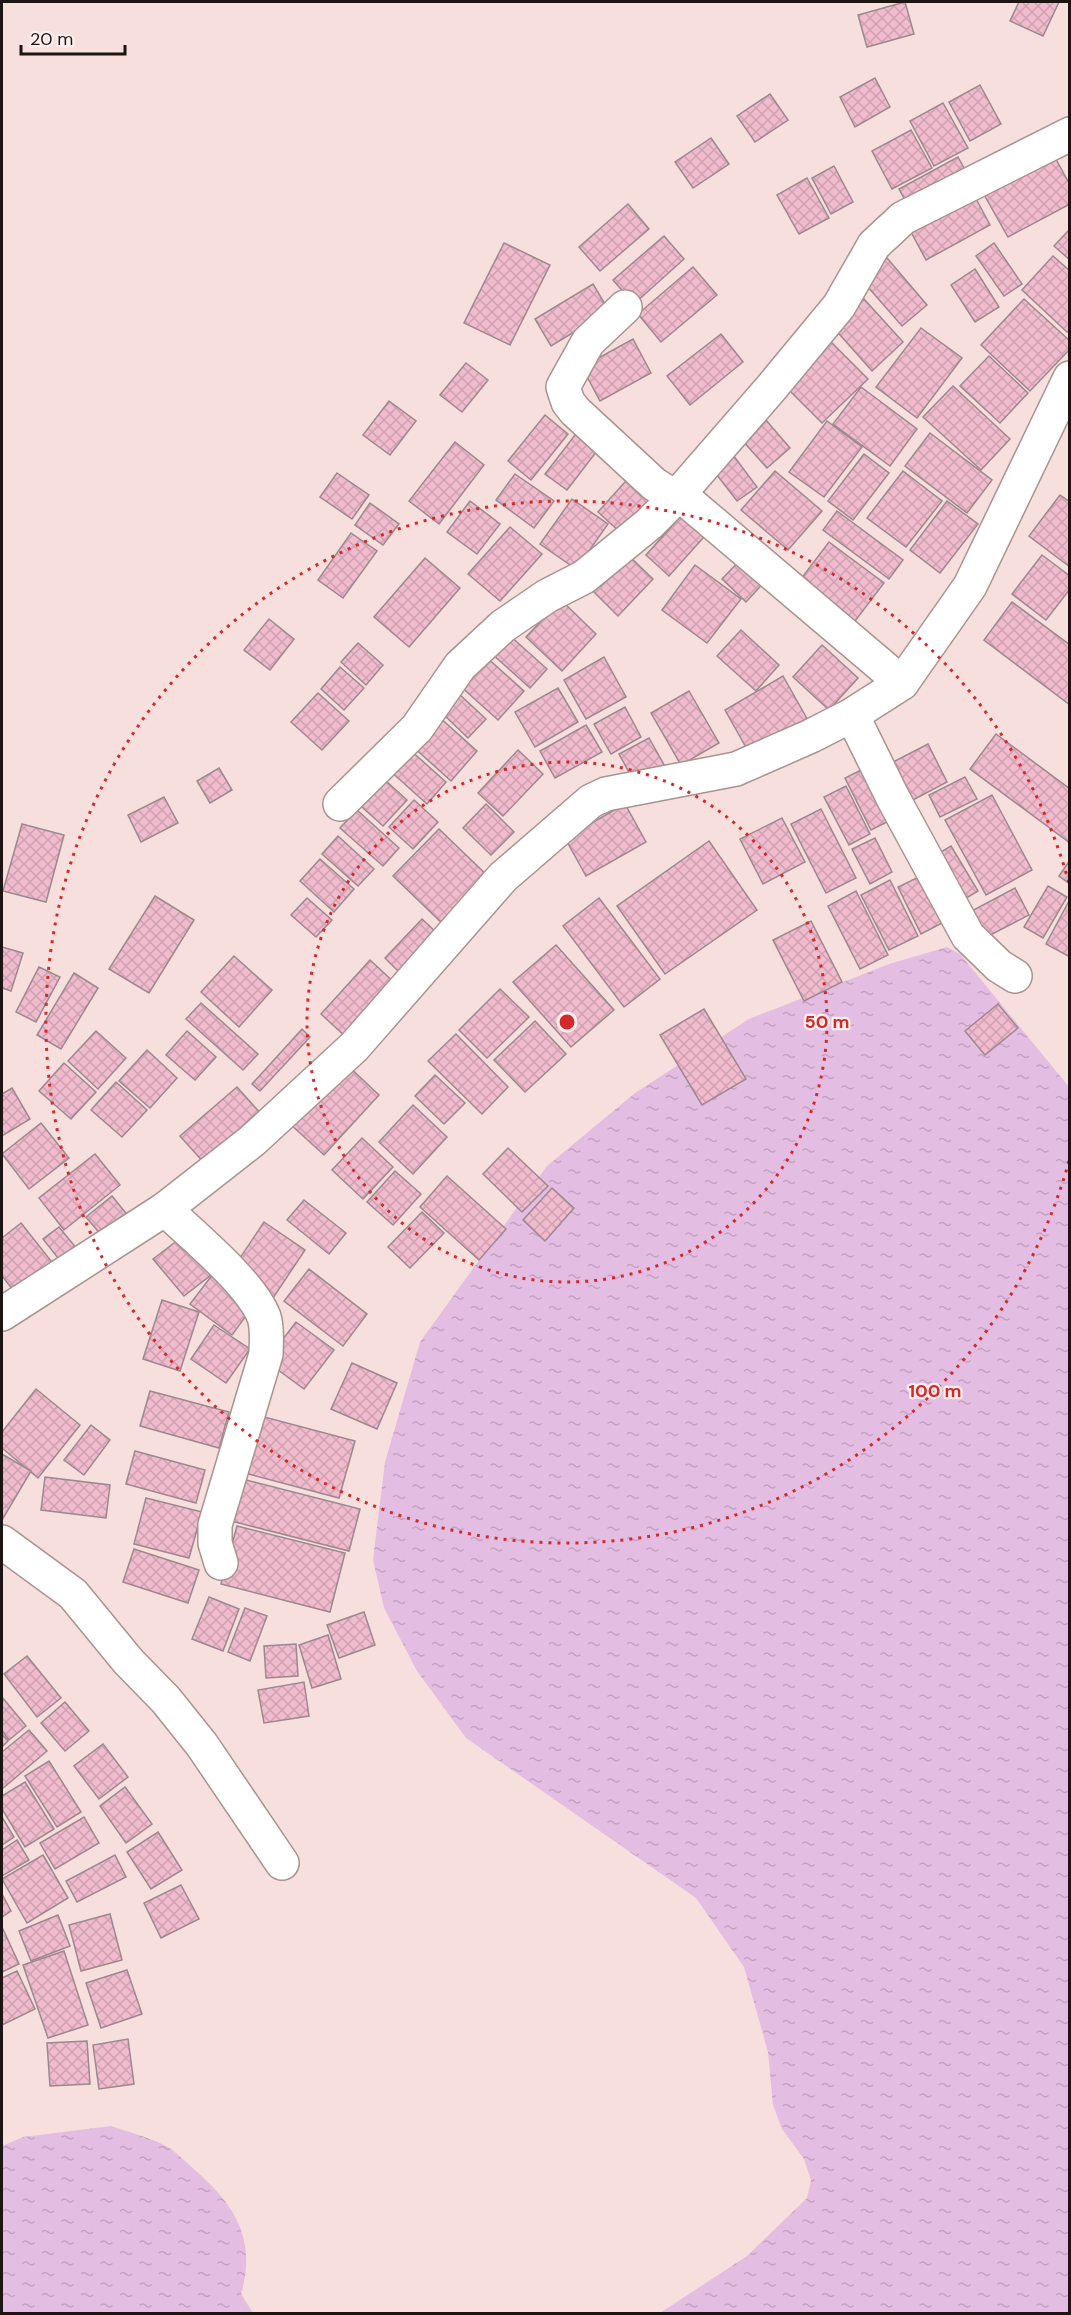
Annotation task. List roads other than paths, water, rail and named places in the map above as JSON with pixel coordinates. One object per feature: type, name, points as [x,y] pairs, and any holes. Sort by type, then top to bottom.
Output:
[{"type":"street","points":[[340,804],[417,728],[460,666],[503,626],[547,596],[584,577],[650,524],[679,494],[839,306],[874,245],[885,234],[903,218],[1070,134]]},
{"type":"street","points":[[625,307],[588,342],[563,387],[575,411],[654,484],[667,492],[679,494],[902,683]]},
{"type":"street","points":[[2,1314],[165,1209],[252,1141],[354,1047],[503,877],[591,801],[606,794],[736,769],[852,715],[902,683],[970,586],[1070,378]]},
{"type":"street","points":[[852,715],[892,798],[968,936],[999,966],[1015,976]]},
{"type":"street","points":[[165,1209],[246,1288],[264,1318],[267,1336],[266,1354],[215,1525],[215,1543],[220,1563]]},
{"type":"street","points":[[2,1542],[73,1594],[128,1662],[166,1700],[202,1745],[282,1863]]},
{"type":"water","points":[[947,947],[960,954],[1069,1087],[1069,2313],[660,2313],[747,2256],[807,2198],[811,2180],[804,2159],[782,2129],[773,2105],[768,2052],[744,1967],[696,1898],[466,1738],[417,1671],[384,1608],[373,1560],[385,1462],[420,1342],[547,1166],[635,1093],[749,1019],[889,964]]},
{"type":"water","points":[[111,2126],[150,2139],[171,2149],[209,2183],[231,2210],[244,2240],[245,2275],[241,2294],[253,2313],[2,2313],[2,2146],[23,2137]]}]
